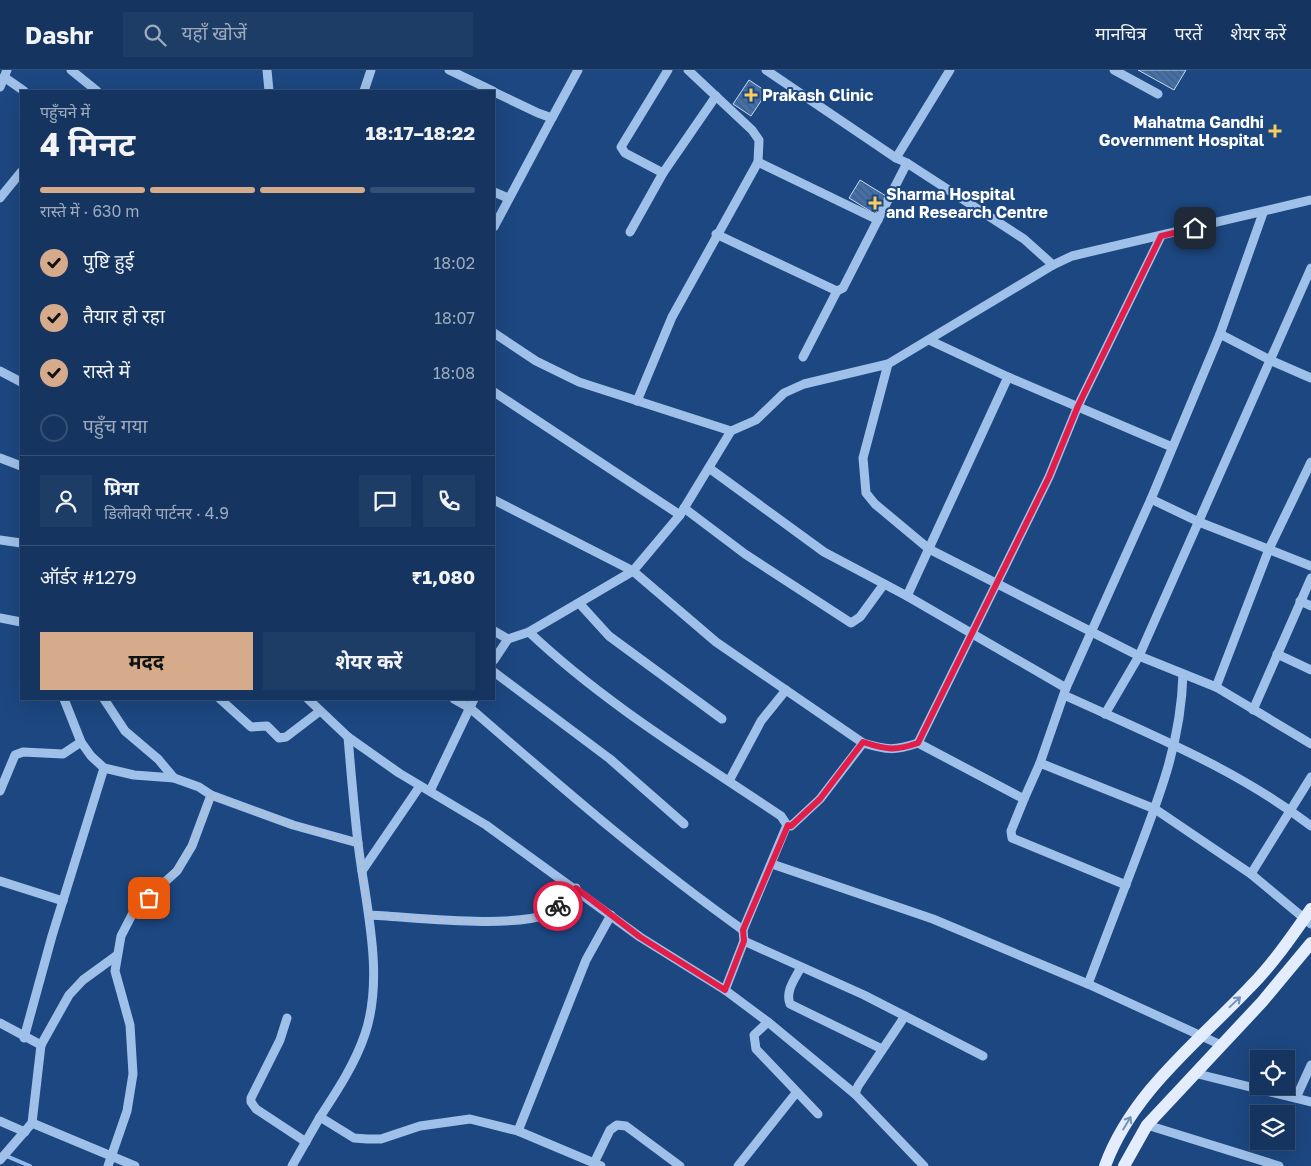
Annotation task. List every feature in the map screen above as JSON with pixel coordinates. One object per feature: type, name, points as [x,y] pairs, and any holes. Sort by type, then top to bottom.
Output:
[{"type":"main road","points":[[1105,1166],[1112,1148],[1134,1111],[1199,1035],[1251,987],[1309,918]]},
{"type":"main road","points":[[1125,1165],[1147,1125],[1194,1072],[1262,1002],[1311,943]]},
{"type":"street","points":[[71,70],[96,90]]},
{"type":"street","points":[[267,70],[269,90]]},
{"type":"street","points":[[364,90],[371,70]]},
{"type":"street","points":[[449,70],[489,90]]},
{"type":"street","points":[[495,226],[508,198],[578,70]]},
{"type":"street","points":[[663,174],[625,153],[621,147],[622,142],[668,70]]},
{"type":"street","points":[[638,401],[672,318],[716,234],[758,162],[759,140],[752,130],[688,70]]},
{"type":"street","points":[[766,70],[779,74],[896,158],[907,162],[1024,239],[1053,265]]},
{"type":"street","points":[[896,158],[950,70]]},
{"type":"street","points":[[1114,70],[1158,94]]},
{"type":"street","points":[[0,87],[6,73],[23,90]]},
{"type":"street","points":[[495,93],[552,118]]},
{"type":"street","points":[[630,232],[663,174],[716,96]]},
{"type":"street","points":[[758,162],[878,220]]},
{"type":"street","points":[[802,356],[837,291],[843,288],[907,162]]},
{"type":"street","points":[[0,198],[20,173]]},
{"type":"street","points":[[495,192],[508,198]]},
{"type":"street","points":[[495,658],[508,639],[529,632],[633,571],[682,511],[731,432],[756,420],[784,393],[804,384],[888,364],[1053,265],[1072,256],[1263,213],[1311,200]]},
{"type":"street","points":[[1126,885],[1012,838],[1011,831],[1040,763],[1065,692],[1091,630],[1151,499],[1220,334],[1263,213]]},
{"type":"street","points":[[716,234],[837,291]]},
{"type":"street","points":[[918,743],[1049,477],[1078,406],[1161,236]]},
{"type":"street","points":[[1105,714],[1139,656],[1311,268]]},
{"type":"street","points":[[495,334],[536,361],[570,378],[731,432]]},
{"type":"street","points":[[1220,334],[1311,378]]},
{"type":"street","points":[[929,340],[1008,377],[1172,447]]},
{"type":"street","points":[[888,364],[863,458],[866,493],[875,504],[929,549],[1139,656],[1216,687],[1311,744]]},
{"type":"street","points":[[0,371],[20,381]]},
{"type":"street","points":[[907,596],[1008,377]]},
{"type":"street","points":[[495,393],[682,511],[851,623],[860,617],[884,584]]},
{"type":"street","points":[[0,458],[20,466]]},
{"type":"street","points":[[1216,687],[1269,549],[1311,462]]},
{"type":"street","points":[[708,468],[824,552],[907,596],[1065,692],[1105,714],[1236,776],[1291,810],[1311,826]]},
{"type":"street","points":[[1151,499],[1199,522],[1311,566]]},
{"type":"street","points":[[495,501],[633,571],[716,642],[863,742],[886,750],[899,749],[918,743],[1024,799]]},
{"type":"street","points":[[0,540],[20,543]]},
{"type":"street","points":[[1253,710],[1311,578]]},
{"type":"street","points":[[1300,601],[1311,606]]},
{"type":"street","points":[[579,603],[609,636],[722,719]]},
{"type":"street","points":[[0,620],[20,622]]},
{"type":"street","points":[[495,632],[508,639]]},
{"type":"street","points":[[529,632],[562,663],[611,701],[781,816],[788,825]]},
{"type":"street","points":[[1277,654],[1311,670]]},
{"type":"street","points":[[495,673],[610,759],[684,824]]},
{"type":"street","points":[[1088,984],[1154,809],[1175,746],[1182,708],[1182,674]]},
{"type":"street","points":[[729,781],[761,721],[786,690]]},
{"type":"street","points":[[64,700],[81,742],[91,756],[104,768],[134,775],[174,778],[199,787],[211,795],[293,825],[358,843]]},
{"type":"street","points":[[105,700],[125,732],[158,759],[174,778]]},
{"type":"street","points":[[221,700],[251,727],[267,726],[279,738],[286,738],[320,711]]},
{"type":"street","points":[[309,700],[348,737],[420,786],[479,820],[576,888],[640,937],[725,990],[768,1022],[855,1094],[924,1166]]},
{"type":"street","points":[[456,700],[470,708],[585,808],[684,888],[743,930]]},
{"type":"street","points":[[430,791],[474,700]]},
{"type":"street","points":[[292,1166],[344,1081],[365,1035],[371,1010],[374,986],[369,915],[358,843],[348,737]]},
{"type":"street","points":[[0,791],[15,755],[23,752],[64,754],[81,742]]},
{"type":"street","points":[[788,825],[791,826],[820,799],[863,742]]},
{"type":"street","points":[[1040,763],[1154,809],[1251,874],[1309,918]]},
{"type":"street","points":[[24,1038],[63,900],[104,768]]},
{"type":"street","points":[[1251,874],[1311,777]]},
{"type":"street","points":[[362,870],[420,786]]},
{"type":"street","points":[[108,1166],[127,1110],[133,1074],[130,1025],[115,971],[116,956],[121,936],[135,909],[163,886],[177,871],[192,846],[211,795]]},
{"type":"street","points":[[725,990],[744,941],[743,930],[788,825]]},
{"type":"street","points":[[772,864],[933,919],[1088,984],[1221,1045]]},
{"type":"street","points":[[0,881],[63,900]]},
{"type":"street","points":[[369,915],[487,921],[533,919],[550,913],[576,888]]},
{"type":"street","points":[[518,1131],[586,960],[611,914]]},
{"type":"street","points":[[744,941],[905,1016],[983,1056]]},
{"type":"street","points":[[0,1160],[32,1123],[41,1045],[69,995],[83,980],[116,956]]},
{"type":"street","points":[[801,966],[787,997],[790,1004],[882,1049]]},
{"type":"street","points":[[855,1094],[858,1086],[905,1016]]},
{"type":"street","points":[[287,1018],[280,1040],[251,1098],[251,1102],[256,1109],[306,1142]]},
{"type":"street","points":[[768,1022],[754,1035],[756,1049],[796,1094],[818,1114]]},
{"type":"street","points":[[0,1023],[24,1038],[41,1045]]},
{"type":"street","points":[[1296,1098],[1311,1065]]},
{"type":"street","points":[[1194,1072],[1311,1102]]},
{"type":"street","points":[[738,1166],[796,1094]]},
{"type":"street","points":[[320,1118],[354,1138],[366,1139],[381,1139],[420,1126],[470,1119],[518,1131],[598,1164],[610,1130],[617,1125],[626,1126],[680,1166]]},
{"type":"street","points":[[0,1120],[25,1132]]},
{"type":"street","points":[[32,1123],[135,1166]]},
{"type":"street","points":[[1147,1125],[1279,1166]]},
{"type":"building","points":[[1138,70],[1186,70],[1174,90]]},
{"type":"building","points":[[749,80],[767,92],[751,116],[733,104]]},
{"type":"building","points":[[860,180],[886,196],[875,214],[849,198]]},
{"type":"waterway","points":[[4,1155],[30,1166]]},
{"type":"way so far","points":[[149,898],[177,871],[192,846],[211,795],[293,825],[358,843],[369,915],[487,921],[533,919],[550,913],[558,906]]},
{"type":"place","name":"Prakash Clinic","points":[[751,95]]},
{"type":"place","name":"Mahatma Gandhi Government Hospital","points":[[1275,131]]},
{"type":"place","name":"Sharma Hospital and Research Centre","points":[[875,203]]},
{"type":"route","points":[[558,906],[576,888],[640,937],[725,990],[744,941],[743,930],[788,825],[791,826],[820,799],[863,742],[886,750],[899,749],[918,743],[1049,477],[1078,406],[1161,236],[1195,228]]}]
